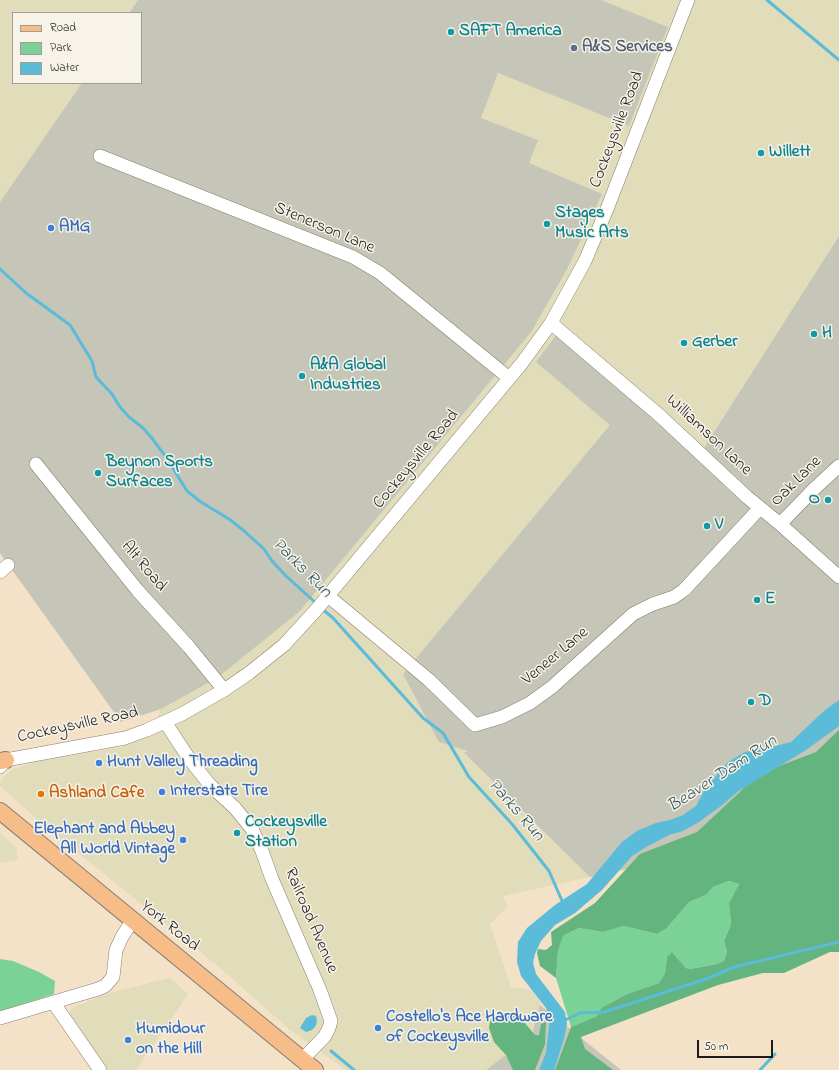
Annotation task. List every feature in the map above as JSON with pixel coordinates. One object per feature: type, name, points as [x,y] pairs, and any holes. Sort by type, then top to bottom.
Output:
[{"type":"main road","name":"York Road","points":[[0,811],[308,1065]]},
{"type":"street","name":"Cockeysville Road","points":[[2,763],[125,738],[147,730],[224,690],[249,673],[295,634],[509,378],[540,340],[551,323],[585,261],[688,0]]},
{"type":"street","name":"Stenerson Lane","points":[[100,156],[353,257],[380,273],[509,378]]},
{"type":"street","name":"Williamson Lane","points":[[551,323],[659,415],[747,497],[780,524],[839,577]]},
{"type":"street","name":"Alt Road","points":[[36,464],[138,591],[189,647],[224,690]]},
{"type":"street","name":"Oak Lane","points":[[780,524],[839,466]]},
{"type":"street","name":"Veneer Lane","points":[[322,603],[428,680],[475,724],[502,716],[530,703],[552,687],[633,614],[653,604],[674,597],[684,590],[760,508]]},
{"type":"street","name":"Railroad Avenue","points":[[165,722],[190,760],[210,785],[240,814],[252,829],[320,990],[331,1021],[325,1036],[308,1065]]},
{"type":"street","points":[[0,1018],[98,990],[110,982],[114,970],[114,957],[116,950],[132,921]]},
{"type":"street","points":[[52,1002],[100,1070]]},
{"type":"shaded area","points":[[0,0],[138,0],[130,12],[12,12],[12,84],[81,84],[0,202]]},
{"type":"shaded area","points":[[138,0],[601,0],[668,27],[629,126],[498,73],[481,118],[538,140],[529,163],[602,194],[568,267],[532,331],[299,612],[217,678],[161,709],[121,722],[0,553],[0,202],[81,84],[142,84],[142,12],[130,12]]},
{"type":"shaded area","points":[[601,0],[839,0],[839,236],[702,451],[536,362],[611,425],[403,674],[468,752],[464,754],[590,877],[503,896],[507,907],[490,924],[511,987],[531,990],[541,1002],[532,1035],[486,1070],[346,1070],[289,1029],[219,967],[45,826],[0,786],[0,781],[11,770],[39,761],[122,747],[150,737],[161,709],[217,678],[298,612],[532,331],[548,303],[528,163],[538,140],[481,118],[498,73],[629,126],[668,27]]},
{"type":"shaded area","points":[[839,236],[839,823],[590,877],[464,753],[468,751],[439,742],[403,674],[610,425],[536,362],[563,326],[702,451]]},
{"type":"shaded area","points":[[0,833],[16,847],[18,860],[0,863]]},
{"type":"shaded area","points":[[170,978],[188,994],[136,1070],[106,1070],[69,1015],[72,1008],[106,994]]},
{"type":"shaded area","points":[[540,1005],[621,1070],[486,1070],[532,1035]]},
{"type":"green space","points":[[839,730],[839,952],[830,952],[784,973],[763,973],[718,985],[581,1037],[585,1049],[613,1070],[555,1070],[571,1027],[597,1016],[601,1008],[627,994],[659,983],[665,973],[667,957],[672,952],[686,968],[690,969],[717,964],[724,961],[727,951],[724,941],[731,924],[729,903],[739,884],[729,881],[713,887],[706,895],[689,902],[667,928],[657,934],[624,926],[603,932],[579,928],[563,936],[558,951],[556,978],[540,966],[537,953],[538,949],[546,950],[552,945],[551,932],[595,903],[640,854],[697,832],[743,789],[753,776],[816,752]]},
{"type":"green space","points":[[729,881],[739,884],[729,903],[731,924],[724,941],[727,951],[724,961],[717,964],[690,969],[686,968],[673,953],[667,957],[665,973],[659,983],[627,994],[601,1008],[597,1016],[571,1027],[556,978],[558,951],[563,936],[579,928],[603,932],[624,926],[657,934],[667,928],[689,902],[706,895],[713,887]]},
{"type":"green space","points":[[0,959],[13,961],[39,972],[55,981],[54,994],[0,1012]]},
{"type":"green space","points":[[518,1015],[535,1035],[539,1035],[541,1024],[546,1022],[545,1044],[535,1070],[513,1070],[506,1055],[494,1042],[489,1028],[490,1021],[495,1016]]},
{"type":"water","name":"Beaver Dam Run","points":[[839,700],[839,726],[806,750],[740,790],[699,822],[683,831],[669,835],[632,856],[602,890],[575,913],[555,925],[541,941],[533,963],[536,974],[565,1012],[567,1024],[554,1070],[539,1070],[546,1053],[550,1018],[546,1008],[521,976],[517,962],[518,942],[527,928],[555,905],[587,884],[622,842],[637,831],[656,823],[683,815],[696,806],[705,789],[728,762],[745,752],[791,742],[825,710]]},
{"type":"water","points":[[312,1015],[316,1016],[317,1022],[312,1030],[306,1032],[300,1028],[306,1018]]},
{"type":"waterway","points":[[767,0],[839,60]]},
{"type":"waterway","name":"Parks Run","points":[[0,269],[26,293],[70,325],[92,361],[96,377],[112,394],[120,407],[129,417],[143,428],[151,437],[166,457],[187,491],[243,530],[264,549],[272,561],[286,576],[317,604]]},
{"type":"waterway","name":"Parks Run","points":[[321,608],[333,618],[423,718],[443,733],[469,777],[512,824],[549,871],[563,903]]},
{"type":"waterway","points":[[563,1021],[580,1013],[604,1012],[706,979],[734,967],[839,942]]},
{"type":"waterway","points":[[331,1051],[354,1070]]},
{"type":"waterway","points":[[760,1070],[775,1054]]},
{"type":"place","name":"SAFT America","points":[[451,32]]},
{"type":"place","name":"A&S Services","points":[[574,48]]},
{"type":"place","name":"Willett","points":[[761,153]]},
{"type":"place","name":"Stages Music Arts","points":[[547,224]]},
{"type":"place","name":"AMG","points":[[51,228]]},
{"type":"place","name":"H","points":[[814,334]]},
{"type":"place","name":"Gerber","points":[[684,343]]},
{"type":"place","name":"A&A Global Industries","points":[[302,376]]},
{"type":"place","name":"Beynon Sports Surfaces","points":[[98,473]]},
{"type":"place","name":"O","points":[[828,500]]},
{"type":"place","name":"V","points":[[707,526]]},
{"type":"place","name":"E","points":[[757,600]]},
{"type":"place","name":"D","points":[[751,702]]},
{"type":"place","name":"Hunt Valley Threading","points":[[99,763]]},
{"type":"place","name":"Interstate Tire","points":[[162,792]]},
{"type":"place","name":"Ashland Cafe","points":[[41,794]]},
{"type":"place","name":"Cockeysville Station","points":[[237,833]]},
{"type":"place","name":"Elephant and Abbey All World Vintage","points":[[183,840]]},
{"type":"place","name":"Costello's Ace Hardware of Cockeysville","points":[[378,1028]]},
{"type":"place","name":"Humidour on the Hill","points":[[128,1040]]}]
